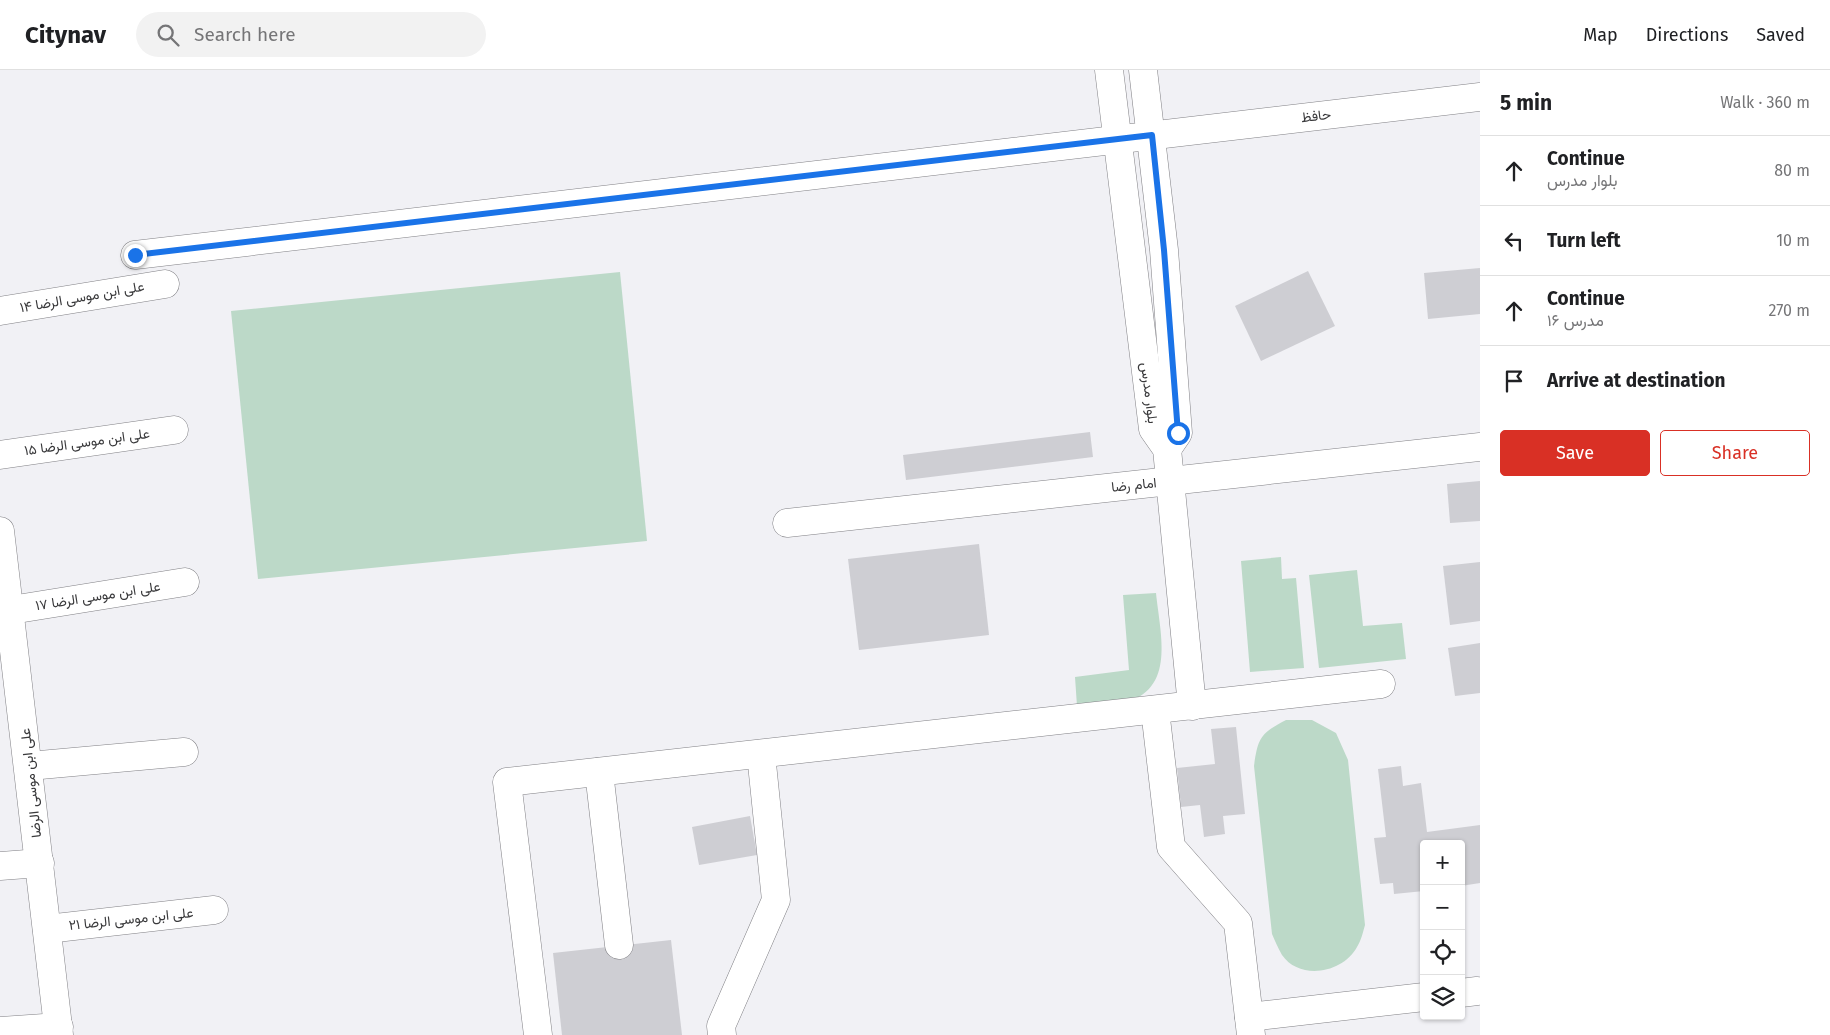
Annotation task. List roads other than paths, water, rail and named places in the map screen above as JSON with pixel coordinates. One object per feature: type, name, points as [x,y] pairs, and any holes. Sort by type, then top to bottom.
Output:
[{"type":"street","name":"بلوار مدرس","points":[[1109,70],[1153,430],[1167,450],[1178,433],[1164,250],[1144,70]]},
{"type":"street","name":"حافظ","points":[[135,255],[1480,97]]},
{"type":"street","name":"علی ابن موسی الرضا ۱۴","points":[[0,311],[165,284]]},
{"type":"street","name":"علی ابن موسی الرضا ۱۵","points":[[0,455],[174,430]]},
{"type":"street","name":"امام رضا","points":[[787,523],[1480,447]]},
{"type":"street","points":[[1167,450],[1192,706]]},
{"type":"street","name":"علی ابن موسی الرضا","points":[[0,531],[11,610],[11,704],[29,766],[59,1031]]},
{"type":"street","name":"علی ابن موسی الرضا ۱۷","points":[[11,610],[186,582]]},
{"type":"street","points":[[538,1035],[507,782],[1382,684]]},
{"type":"street","points":[[1155,710],[1171,847],[1238,923],[1250,1026],[1420,998]]},
{"type":"street","points":[[29,766],[184,752]]},
{"type":"street","points":[[722,1035],[721,1026],[776,900],[761,754]]},
{"type":"street","points":[[599,772],[619,945]]},
{"type":"street","points":[[0,866],[40,863]]},
{"type":"street","name":"علی ابن موسی الرضا ۲۱","points":[[47,929],[214,910]]},
{"type":"street","points":[[0,1030],[59,1031]]}]
